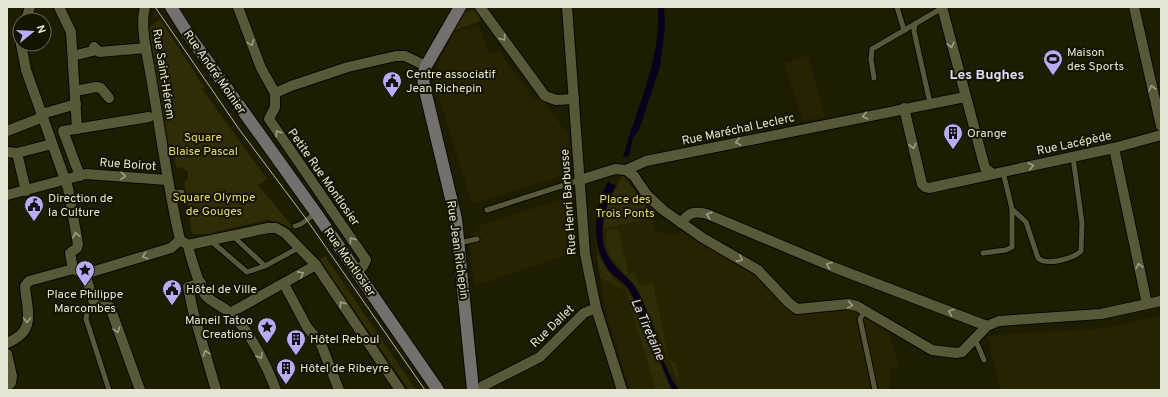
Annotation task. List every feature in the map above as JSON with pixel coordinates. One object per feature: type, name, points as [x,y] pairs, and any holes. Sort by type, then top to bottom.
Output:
[{"type":"main road","name":"Rue André Moinier","points":[[171,7],[188,34],[261,136]]},
{"type":"main road","points":[[426,66],[460,7]]},
{"type":"main road","name":"Rue Jean Richepin","points":[[426,66],[423,76],[424,86],[453,206],[478,388]]},
{"type":"main road","name":"Rue Montlosier","points":[[261,136],[358,272],[438,390]]},
{"type":"street","points":[[59,7],[71,32],[76,104],[80,128]]},
{"type":"street","name":"Rue Saint-Hérem","points":[[145,7],[142,14],[146,48],[167,180],[184,242],[206,296],[230,313],[248,336],[262,358],[276,390]]},
{"type":"street","points":[[238,7],[261,68],[270,87],[275,93],[291,86],[348,67],[396,56],[404,56],[426,66]]},
{"type":"street","points":[[480,7],[545,96],[556,100],[574,99]]},
{"type":"street","name":"Rue Henri Barbusse","points":[[567,7],[585,254],[596,308],[622,390]]},
{"type":"street","points":[[1134,7],[1161,126]]},
{"type":"street","points":[[942,8],[985,168],[993,174]]},
{"type":"street","points":[[73,56],[95,48],[99,52],[146,48]]},
{"type":"street","points":[[22,52],[25,66],[65,184],[78,244],[77,248],[70,253],[73,269]]},
{"type":"street","points":[[75,91],[96,86],[101,88],[109,98]]},
{"type":"street","name":"Petite Rue Montlosier","points":[[275,93],[275,107],[269,119],[366,260],[358,272]]},
{"type":"street","name":"Rue Maréchal Leclerc","points":[[580,180],[615,169],[626,170],[646,161],[904,108],[965,97]]},
{"type":"street","points":[[7,131],[41,113],[76,104]]},
{"type":"street","name":"Rue Lacépède","points":[[904,108],[922,184],[929,188],[1114,148],[1161,135]]},
{"type":"street","points":[[26,191],[12,152],[80,128],[149,117]]},
{"type":"street","points":[[7,195],[65,184],[83,175],[64,133]]},
{"type":"street","points":[[1114,148],[1147,304]]},
{"type":"street","points":[[626,170],[634,176],[647,195],[703,238],[758,270],[789,303],[797,309],[848,304],[857,306],[932,350],[956,353],[962,352],[987,326],[999,321],[1101,314],[1161,301]]},
{"type":"street","name":"Rue Boirot","points":[[83,175],[167,180]]},
{"type":"street","points":[[682,223],[690,213],[695,212],[707,214],[833,267],[987,326]]},
{"type":"street","points":[[7,343],[23,335],[28,324],[25,286],[29,281],[73,269],[85,274],[170,248],[184,242],[211,240],[268,228],[276,228],[285,233],[316,265],[400,390]]},
{"type":"street","points":[[230,313],[259,295],[284,284],[316,265]]},
{"type":"street","points":[[85,274],[95,306],[110,307],[140,390]]},
{"type":"street","points":[[201,283],[188,287],[193,311],[216,390]]},
{"type":"street","points":[[284,284],[307,327],[321,344],[340,390]]},
{"type":"street","name":"Rue Dallet","points":[[478,388],[540,357],[584,313],[596,308]]},
{"type":"street","points":[[7,354],[12,376],[11,383],[7,386]]},
{"type":"lane","points":[[898,7],[904,30]]},
{"type":"lane","points":[[874,78],[871,59],[872,49],[942,8]]},
{"type":"lane","points":[[915,24],[915,40],[930,104]]},
{"type":"lane","points":[[1012,209],[1026,222],[1035,252],[1041,261],[1053,261],[1077,255],[1081,251],[1082,222],[1073,157]]},
{"type":"lane","points":[[983,252],[1006,250],[1012,247],[1012,209],[1003,172]]},
{"type":"lane","points":[[487,210],[580,180]]},
{"type":"lane","points":[[170,193],[182,192]]},
{"type":"lane","points":[[295,226],[301,224],[316,213]]},
{"type":"lane","points":[[232,236],[265,266]]},
{"type":"lane","points":[[459,243],[478,239]]},
{"type":"lane","points":[[211,240],[247,272],[265,266],[300,247]]},
{"type":"lane","points":[[95,306],[87,312],[86,319],[109,390]]},
{"type":"lane","points":[[865,311],[860,319],[875,390]]},
{"type":"lane","points":[[975,339],[984,360]]},
{"type":"shaded area","points":[[479,25],[489,54],[499,51],[535,101],[541,97],[568,135],[571,166],[565,175],[472,204],[434,82],[440,59],[454,33]]},
{"type":"shaded area","points":[[808,55],[825,117],[803,121],[784,64]]},
{"type":"shaded area","points":[[569,197],[573,200],[577,251],[474,286],[469,235],[480,230],[479,226]]},
{"type":"shaded area","points":[[652,218],[657,232],[675,235],[683,231],[757,271],[792,310],[793,315],[848,310],[859,312],[887,330],[900,366],[890,370],[889,390],[630,390],[607,316],[598,267],[595,237],[603,229]]},
{"type":"shaded area","points":[[1161,316],[1161,390],[1000,390],[988,336],[1105,328]]},
{"type":"green space","points":[[471,10],[477,10],[481,21],[453,31],[462,14]]},
{"type":"green space","name":"Square Blaise Pascal","points":[[160,19],[204,87],[202,89],[267,179],[258,185],[296,231],[278,222],[267,220],[207,234],[192,234],[184,182],[188,179],[188,172],[182,167],[176,168],[172,144],[166,145],[149,28]]},
{"type":"green space","name":"Place des Trois Ponts","points":[[623,175],[651,213],[652,218],[603,229],[605,214]]},
{"type":"green space","points":[[618,229],[629,274],[635,272],[640,286],[653,283],[668,355],[673,362],[676,362],[680,385],[639,291],[609,255],[607,249],[606,230]]},
{"type":"green space","points":[[597,253],[613,278],[628,291],[671,390],[656,390],[626,291],[600,278]]},
{"type":"green space","points":[[325,256],[416,390],[409,390],[320,260]]},
{"type":"water","points":[[658,7],[664,7],[665,29],[660,67],[639,130],[633,137],[629,156],[623,157],[652,67],[657,39]]},
{"type":"water","name":"La Tiretaine","points":[[608,182],[616,186],[609,201],[604,219],[604,246],[612,262],[633,284],[640,295],[655,332],[653,337],[672,380],[679,390],[672,390],[629,289],[608,269],[598,249],[596,237],[597,214],[603,192]]},
{"type":"tram line","points":[[155,7],[239,129],[307,220],[425,390]]},
{"type":"place","name":"Maison des Sports","points":[[1053,76]]},
{"type":"place","name":"Centre associatif Jean Richepin","points":[[392,98]]},
{"type":"place","name":"Orange","points":[[953,150]]},
{"type":"place","name":"Direction de la Culture","points":[[34,222]]},
{"type":"place","name":"Place Philippe Marcombes","points":[[85,287]]},
{"type":"place","name":"Hôtel de Ville","points":[[172,306]]},
{"type":"place","name":"Maneil Tatoo Creations","points":[[267,344]]},
{"type":"place","name":"Hôtel Reboul","points":[[296,356]]},
{"type":"place","name":"Hôtel de Ribeyre","points":[[286,385]]},
{"type":"district","name":"Les Bughes","points":[[987,74]]},
{"type":"park label","name":"Square Olympe de Gouges","points":[[214,204]]}]
